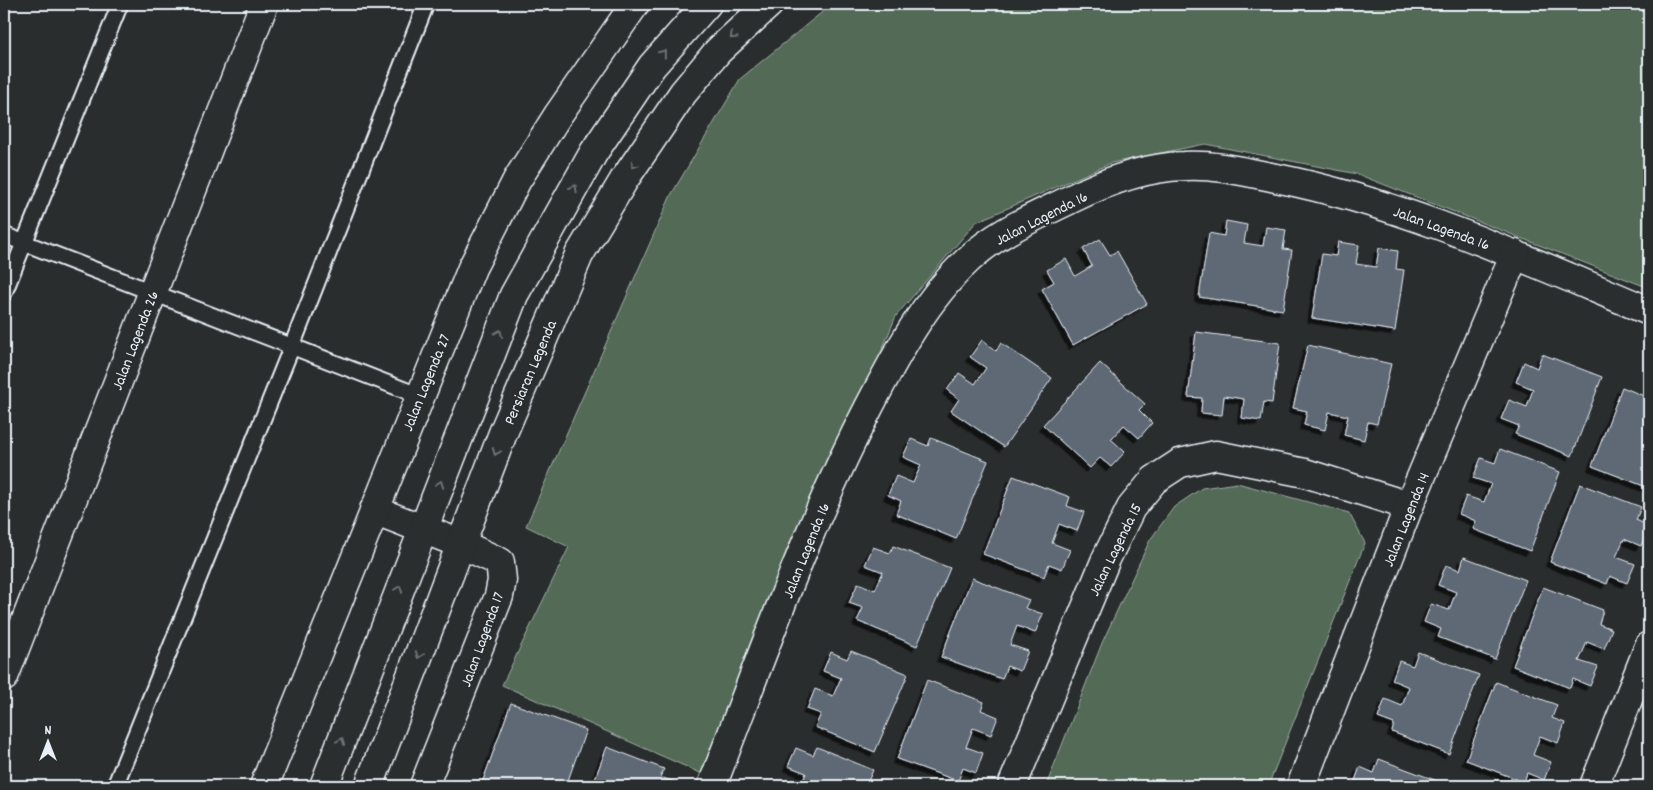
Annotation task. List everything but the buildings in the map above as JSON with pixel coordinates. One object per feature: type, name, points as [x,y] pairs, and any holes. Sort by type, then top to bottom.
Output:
[{"type":"street","name":"Jalan Lagenda 26","points":[[4,677],[264,4]]},
{"type":"street","name":"Jalan Lagenda 27","points":[[264,786],[472,268],[496,218],[558,116],[635,4]]},
{"type":"street","points":[[324,786],[514,295],[594,152],[652,66],[707,4]]},
{"type":"street","name":"Persiaran Legenda","points":[[369,786],[504,433],[579,255],[624,180],[683,93],[718,51],[769,4]]},
{"type":"street","name":"Jalan Lagenda 16","points":[[712,786],[823,502],[884,378],[941,288],[970,258],[1006,231],[1083,193],[1136,173],[1184,166],[1235,170],[1318,186],[1431,221],[1515,254],[1649,311]]},
{"type":"street","name":"Jalan Lagenda 14","points":[[1301,786],[1409,506],[1515,254]]},
{"type":"street","name":"Jalan Lagenda 15","points":[[1012,786],[1106,559],[1131,508],[1154,480],[1180,463],[1216,455],[1305,473],[1409,506]]},
{"type":"street","name":"Jalan Lagenda 17","points":[[374,510],[461,544],[500,562],[502,580],[499,596],[424,786]]},
{"type":"street","points":[[1594,786],[1649,646]]},
{"type":"lane","points":[[4,293],[120,4]]},
{"type":"lane","points":[[116,786],[426,4]]},
{"type":"lane","points":[[4,235],[420,396]]},
{"type":"green space","points":[[832,4],[1642,4],[1646,26],[1649,28],[1649,288],[1357,174],[1205,144],[1111,163],[976,222],[896,316],[707,776],[502,685],[569,547],[526,526],[671,195],[740,79]]},
{"type":"green space","points":[[1237,483],[1349,513],[1365,543],[1268,786],[1046,786],[1102,643],[1150,540],[1174,507],[1202,488]]}]
